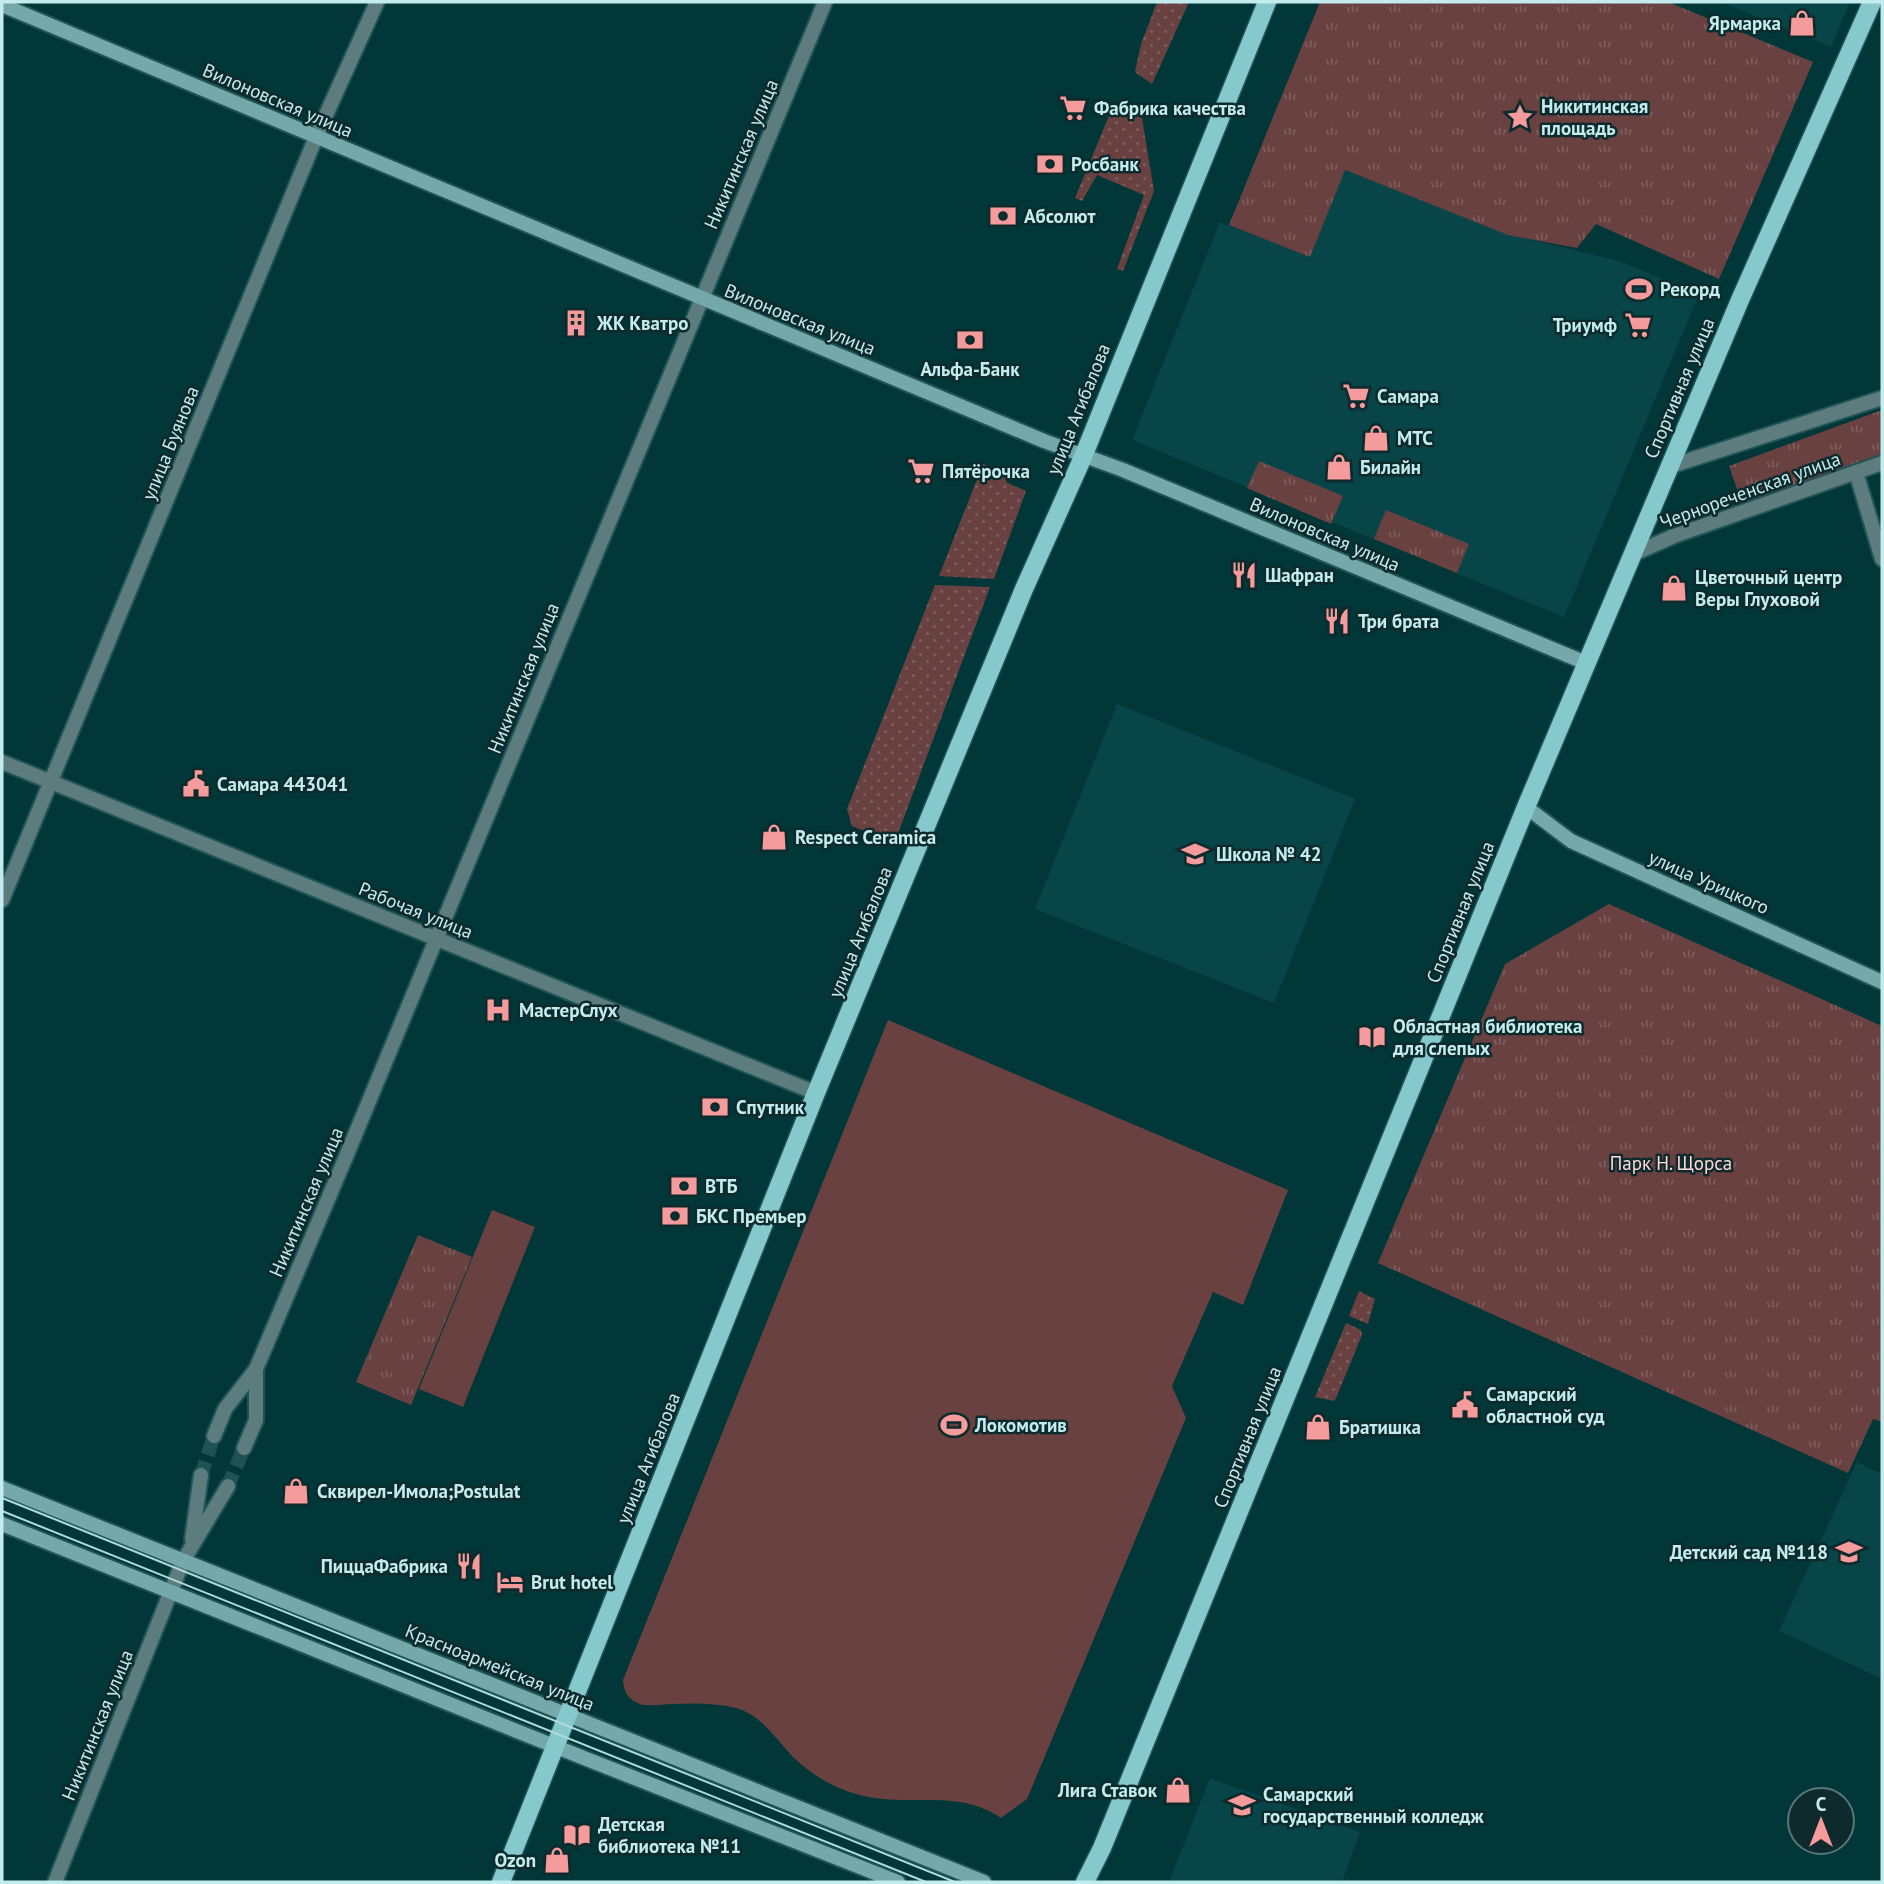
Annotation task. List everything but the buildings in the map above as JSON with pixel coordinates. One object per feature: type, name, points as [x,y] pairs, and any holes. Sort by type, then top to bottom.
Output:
[{"type":"main road","name":"улица Агибалова","points":[[500,1882],[816,1093],[1024,589],[1083,457],[1267,2]]},
{"type":"main road","name":"Спортивная улица","points":[[1086,1882],[1631,555],[1872,2]]},
{"type":"main road","name":"Вилоновская улица","points":[[2,5],[702,299],[1083,457],[1123,470],[1586,663]]},
{"type":"main road","name":"улица Урицкого","points":[[1526,807],[1571,841],[1882,982]]},
{"type":"main road","name":"Красноармейская улица","points":[[2,1488],[984,1882]]},
{"type":"main road","points":[[2,1524],[898,1882]]},
{"type":"street","name":"улица Буянова","points":[[2,900],[316,137],[377,2]]},
{"type":"street","name":"Никитинская улица","points":[[214,1436],[225,1409],[256,1369],[825,2]]},
{"type":"street","points":[[1668,467],[1882,398]]},
{"type":"street","name":"Чернореченская улица","points":[[1631,555],[1675,536],[1882,463]]},
{"type":"street","points":[[1856,472],[1882,559]]},
{"type":"street","name":"Рабочая улица","points":[[2,762],[816,1093]]},
{"type":"street","name":"Никитинская улица","points":[[244,1448],[256,1420],[256,1369]]},
{"type":"street","name":"Никитинская улица","points":[[191,1544],[201,1475]]},
{"type":"street","name":"Никитинская улица","points":[[55,1882],[183,1561],[228,1486]]},
{"type":"shaded area","name":"Ярмарка","points":[[1721,2],[1850,2],[1831,47]]},
{"type":"shaded area","points":[[1344,170],[1508,234],[1619,261],[1699,294],[1564,617],[1132,440],[1220,222],[1310,257]]},
{"type":"shaded area","name":"Школа № 42","points":[[1117,704],[1355,799],[1274,1003],[1035,909]]},
{"type":"shaded area","name":"Детский сад №118","points":[[1857,1462],[1882,1474],[1882,1679],[1779,1631]]},
{"type":"shaded area","name":"Самарский государственный колледж","points":[[1210,1778],[1360,1832],[1342,1882],[1169,1882]]},
{"type":"green space","points":[[1157,2],[1189,2],[1152,84],[1135,72],[1141,44]]},
{"type":"green space","name":"Никитинская площадь","points":[[1320,2],[1668,2],[1813,62],[1719,279],[1596,224],[1577,248],[1508,235],[1345,170],[1310,257],[1229,225]]},
{"type":"green space","points":[[1113,106],[1142,118],[1154,191],[1123,271],[1117,269],[1144,195],[1097,175],[1082,201],[1075,198]]},
{"type":"green space","points":[[1882,410],[1882,455],[1743,506],[1729,466]]},
{"type":"green space","points":[[1259,461],[1343,496],[1331,524],[1247,488]]},
{"type":"green space","points":[[983,464],[1008,475],[1006,482],[1026,491],[994,579],[939,576]]},
{"type":"green space","points":[[1386,510],[1469,544],[1457,573],[1374,539]]},
{"type":"green space","points":[[935,585],[990,587],[897,836],[877,836],[852,826],[847,809]]},
{"type":"green space","name":"Парк Н. Щорса","points":[[1609,904],[1882,1026],[1882,1422],[1873,1419],[1848,1473],[1378,1263],[1505,964]]},
{"type":"green space","name":"Локомотив","points":[[888,1020],[1288,1190],[1243,1305],[1213,1292],[1172,1386],[1186,1418],[1027,1799],[1001,1818],[967,1803],[874,1798],[838,1788],[806,1769],[760,1721],[745,1711],[704,1704],[644,1705],[630,1698],[623,1680]]},
{"type":"green space","points":[[492,1210],[535,1227],[463,1407],[419,1389]]},
{"type":"green space","points":[[418,1235],[472,1257],[411,1405],[356,1382]]},
{"type":"green space","points":[[1359,1291],[1375,1299],[1368,1324],[1349,1316]]},
{"type":"green space","points":[[1346,1323],[1361,1330],[1362,1335],[1336,1398],[1334,1401],[1315,1397]]},
{"type":"tunnel","points":[[201,1475],[214,1436]]},
{"type":"tunnel","points":[[228,1486],[244,1448]]},
{"type":"tram line","points":[[2,1498],[955,1882]]},
{"type":"tram line","points":[[2,1511],[926,1882]]},
{"type":"place","name":"Ярмарка","points":[[1802,23]]},
{"type":"place","name":"Фабрика качества","points":[[1073,108]]},
{"type":"place","name":"Никитинская площадь","points":[[1520,117]]},
{"type":"place","name":"Росбанк","points":[[1050,164]]},
{"type":"place","name":"Абсолют","points":[[1003,216]]},
{"type":"place","name":"Рекорд","points":[[1639,289]]},
{"type":"place","name":"ЖК Кватро","points":[[576,323]]},
{"type":"place","name":"Триумф","points":[[1638,325]]},
{"type":"place","name":"Альфа-Банк","points":[[970,340]]},
{"type":"place","name":"Самара","points":[[1356,396]]},
{"type":"place","name":"МТС","points":[[1376,438]]},
{"type":"place","name":"Билайн","points":[[1339,467]]},
{"type":"place","name":"Пятёрочка","points":[[921,471]]},
{"type":"place","name":"Шафран","points":[[1244,575]]},
{"type":"place","name":"Цветочный центр Веры Глуховой","points":[[1674,588]]},
{"type":"place","name":"Три брата","points":[[1337,621]]},
{"type":"place","name":"Самара 443041","points":[[196,784]]},
{"type":"place","name":"Respect Ceramica","points":[[774,837]]},
{"type":"place","name":"Школа № 42","points":[[1195,854]]},
{"type":"place","name":"МастерСлух","points":[[498,1010]]},
{"type":"place","name":"Областная библиотека для слепых","points":[[1372,1037]]},
{"type":"place","name":"Спутник","points":[[715,1107]]},
{"type":"place","name":"ВТБ","points":[[684,1186]]},
{"type":"place","name":"БКС Премьер","points":[[675,1216]]},
{"type":"place","name":"Самарский областной суд","points":[[1465,1405]]},
{"type":"place","name":"Локомотив","points":[[954,1425]]},
{"type":"place","name":"Братишка","points":[[1318,1427]]},
{"type":"place","name":"Сквирел-Имола;Postulat","points":[[296,1491]]},
{"type":"place","name":"Детский сад №118","points":[[1849,1552]]},
{"type":"place","name":"ПиццаФабрика","points":[[469,1566]]},
{"type":"place","name":"Brut hotel","points":[[510,1582]]},
{"type":"place","name":"Лига Ставок","points":[[1178,1790]]},
{"type":"place","name":"Самарский государственный колледж","points":[[1242,1805]]},
{"type":"place","name":"Детская библиотека №11","points":[[577,1835]]},
{"type":"place","name":"Ozon","points":[[557,1860]]}]
